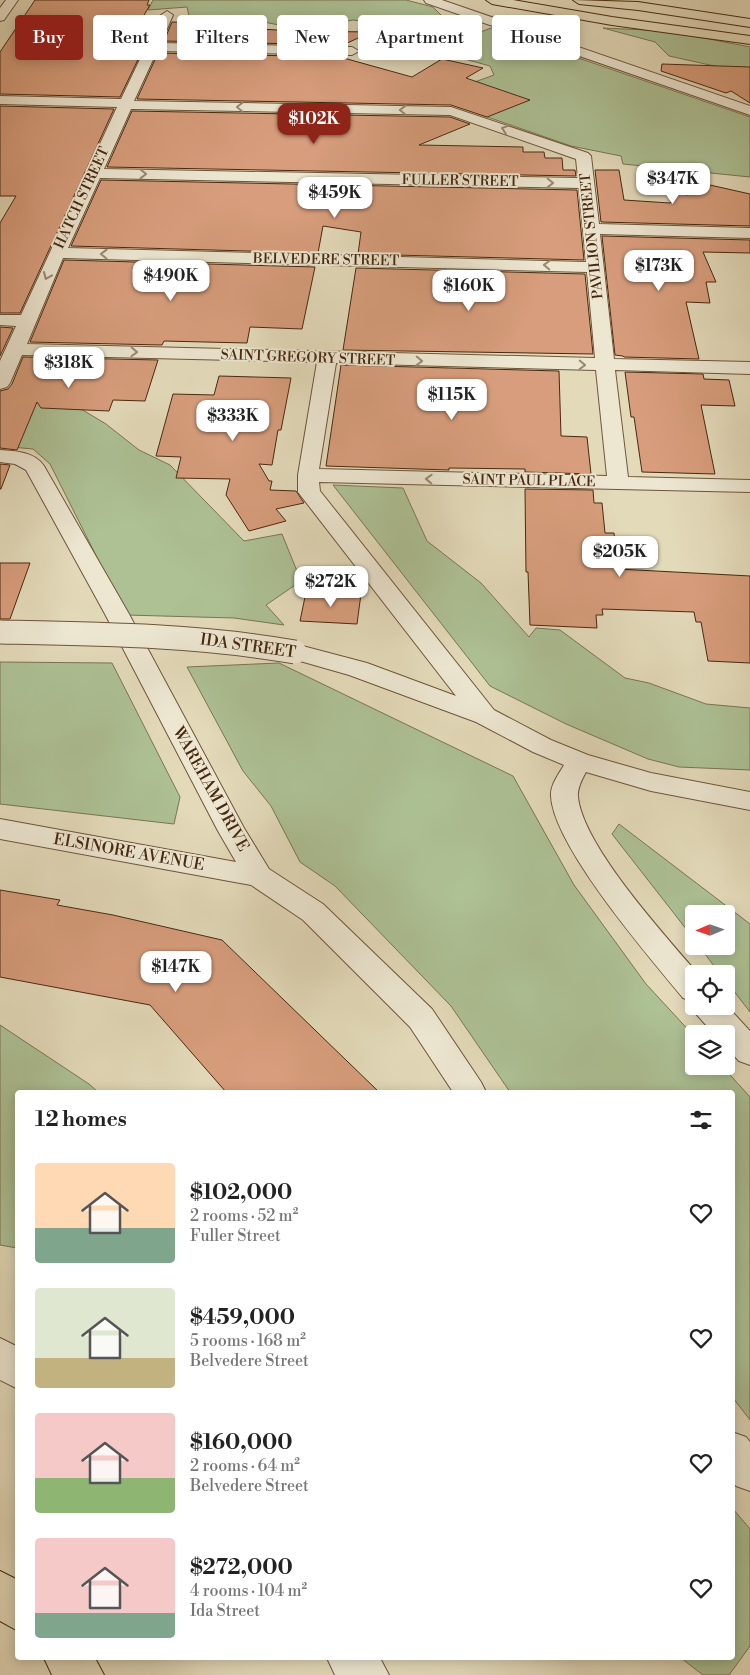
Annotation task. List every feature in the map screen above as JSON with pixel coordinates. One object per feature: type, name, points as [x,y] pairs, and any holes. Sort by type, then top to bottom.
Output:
[{"type":"highway","points":[[492,0],[612,21],[750,40]]},
{"type":"highway","points":[[574,0],[750,33]]},
{"type":"highway","points":[[579,0],[638,6],[750,23]]},
{"type":"highway","points":[[0,1592],[15,1607]]},
{"type":"highway","points":[[67,1660],[83,1675]]},
{"type":"street","points":[[0,17],[12,0]]},
{"type":"street","points":[[430,0],[750,111]]},
{"type":"street","points":[[167,47],[352,51]]},
{"type":"street","name":"HATCH STREET","points":[[0,383],[57,253],[147,60]]},
{"type":"street","points":[[0,100],[127,104]]},
{"type":"street","name":"PAVILION STREET","points":[[127,104],[451,111],[583,156],[618,483]]},
{"type":"street","name":"FULLER STREET","points":[[94,173],[586,184]]},
{"type":"street","points":[[591,229],[750,233]]},
{"type":"street","name":"BELVEDERE STREET","points":[[57,253],[595,267]]},
{"type":"street","points":[[0,320],[28,321]]},
{"type":"street","name":"SAINT GREGORY STREET","points":[[16,349],[606,366],[750,368]]},
{"type":"street","points":[[328,358],[307,487],[311,496],[484,716]]},
{"type":"street","name":"WAREHAM DRIVE","points":[[0,456],[20,458],[34,466],[117,614],[232,831],[259,876],[313,912],[421,1018],[469,1090]]},
{"type":"street","name":"SAINT PAUL PLACE","points":[[308,475],[750,486]]},
{"type":"street","name":"IDA STREET","points":[[0,632],[189,638],[257,644],[295,652],[358,669],[484,716],[542,746],[579,761],[651,782],[750,801]]},
{"type":"street","points":[[579,761],[569,779],[564,797],[568,815],[578,836],[595,863],[655,943],[685,979]]},
{"type":"street","name":"ELSINORE AVENUE","points":[[0,829],[259,876]]},
{"type":"street","points":[[716,1015],[750,1052]]},
{"type":"street","points":[[0,1356],[15,1368]]},
{"type":"street","points":[[735,1454],[750,1472]]},
{"type":"street","points":[[350,1660],[368,1675]]},
{"type":"green space","points":[[153,0],[406,0],[433,7],[441,15],[358,15],[358,21],[348,21],[348,15],[277,15],[277,25],[267,23],[267,15],[189,15],[187,7],[148,10]]},
{"type":"green space","points":[[491,28],[492,60],[580,59],[750,117],[750,177],[623,164],[621,156],[571,146],[476,113],[458,88],[494,75],[490,66],[468,60],[482,60],[482,31]]},
{"type":"green space","points":[[603,28],[668,31],[750,47],[750,77],[719,67],[669,56],[655,42]]},
{"type":"green space","points":[[9,396],[76,406],[106,424],[139,450],[170,465],[244,541],[282,534],[301,581],[266,605],[284,625],[234,618],[126,615],[50,464],[33,449],[0,446]]},
{"type":"green space","points":[[333,485],[403,488],[427,541],[481,583],[529,637],[536,628],[560,630],[625,678],[649,683],[706,704],[750,708],[750,770],[679,767],[648,759],[566,724],[490,686]]},
{"type":"green space","points":[[0,662],[112,663],[180,797],[174,824],[0,804]]},
{"type":"green space","points":[[279,663],[513,776],[574,885],[646,984],[685,1026],[685,1075],[730,1075],[750,1097],[750,1420],[735,1401],[735,1090],[509,1090],[451,1006],[335,886],[300,862],[271,806],[243,771],[187,667]]},
{"type":"green space","points":[[619,824],[725,905],[685,905],[685,927],[612,834]]},
{"type":"green space","points":[[735,913],[750,924],[750,1012],[735,993],[735,965],[713,965],[706,955],[735,955]]},
{"type":"green space","points":[[0,1025],[96,1090],[15,1090],[15,1248],[0,1245]]},
{"type":"green space","points":[[735,1511],[750,1529],[750,1646],[729,1675],[703,1675],[684,1660],[735,1660]]},
{"type":"building","points":[[35,0],[149,0],[147,5],[150,5],[144,15],[93,15],[93,60],[138,60],[120,97],[0,94],[0,52],[15,30],[15,60],[83,60],[83,15],[25,15]]},
{"type":"building","points":[[172,22],[177,22],[177,41],[167,41],[167,34]]},
{"type":"building","points":[[267,29],[277,30],[277,44],[267,43]]},
{"type":"building","points":[[348,32],[358,32],[358,38],[348,43]]},
{"type":"building","points":[[167,53],[177,53],[177,60],[267,60],[267,55],[277,56],[277,60],[348,59],[412,77],[440,60],[447,60],[483,68],[466,78],[530,100],[487,117],[451,105],[137,99],[155,60],[167,60]]},
{"type":"building","points":[[662,64],[750,67],[750,103],[731,91],[726,93],[661,71]]},
{"type":"building","points":[[0,106],[114,109],[20,313],[0,313],[0,223],[16,196],[0,196]]},
{"type":"building","points":[[132,111],[450,117],[470,124],[419,145],[523,147],[523,152],[544,152],[545,158],[562,158],[563,170],[575,170],[576,176],[107,167]]},
{"type":"building","points":[[595,170],[619,170],[624,200],[670,203],[680,193],[688,195],[701,183],[750,194],[750,226],[601,222]]},
{"type":"building","points":[[101,180],[577,190],[584,260],[358,254],[361,232],[323,226],[318,253],[71,246]]},
{"type":"building","points":[[602,236],[750,240],[750,253],[703,252],[716,282],[706,282],[710,303],[686,302],[699,359],[624,357],[615,355]]},
{"type":"building","points":[[64,260],[315,267],[302,329],[250,327],[247,343],[164,341],[162,345],[30,342]]},
{"type":"building","points":[[356,268],[585,274],[593,354],[343,350]]},
{"type":"building","points":[[0,327],[13,328],[0,356]]},
{"type":"building","points":[[23,357],[158,360],[145,401],[113,400],[109,411],[41,408],[37,402],[17,450],[0,448],[0,391],[8,389],[12,384]]},
{"type":"building","points":[[341,365],[559,371],[561,436],[587,437],[591,474],[525,472],[525,469],[449,468],[449,470],[326,466]]},
{"type":"building","points":[[625,372],[703,374],[704,379],[729,380],[735,406],[701,405],[715,474],[642,472],[634,417],[631,417]]},
{"type":"building","points":[[219,376],[291,378],[281,430],[278,430],[272,465],[259,464],[269,481],[272,481],[270,490],[296,491],[304,503],[276,509],[286,521],[249,531],[226,495],[230,479],[176,478],[181,457],[156,456],[173,394],[214,395]]},
{"type":"building","points":[[0,464],[10,465],[1,489],[0,489]]},
{"type":"building","points":[[525,489],[593,490],[594,503],[602,503],[605,533],[614,533],[618,569],[750,576],[750,663],[708,661],[701,622],[696,622],[694,612],[602,609],[603,615],[596,615],[597,628],[530,625],[528,572],[526,572]]},
{"type":"building","points":[[0,563],[30,563],[10,619],[0,619]]},
{"type":"building","points":[[306,592],[361,594],[357,624],[300,621]]},
{"type":"building","points":[[0,890],[60,900],[57,905],[113,915],[222,940],[377,1090],[224,1090],[150,1005],[0,977]]}]
